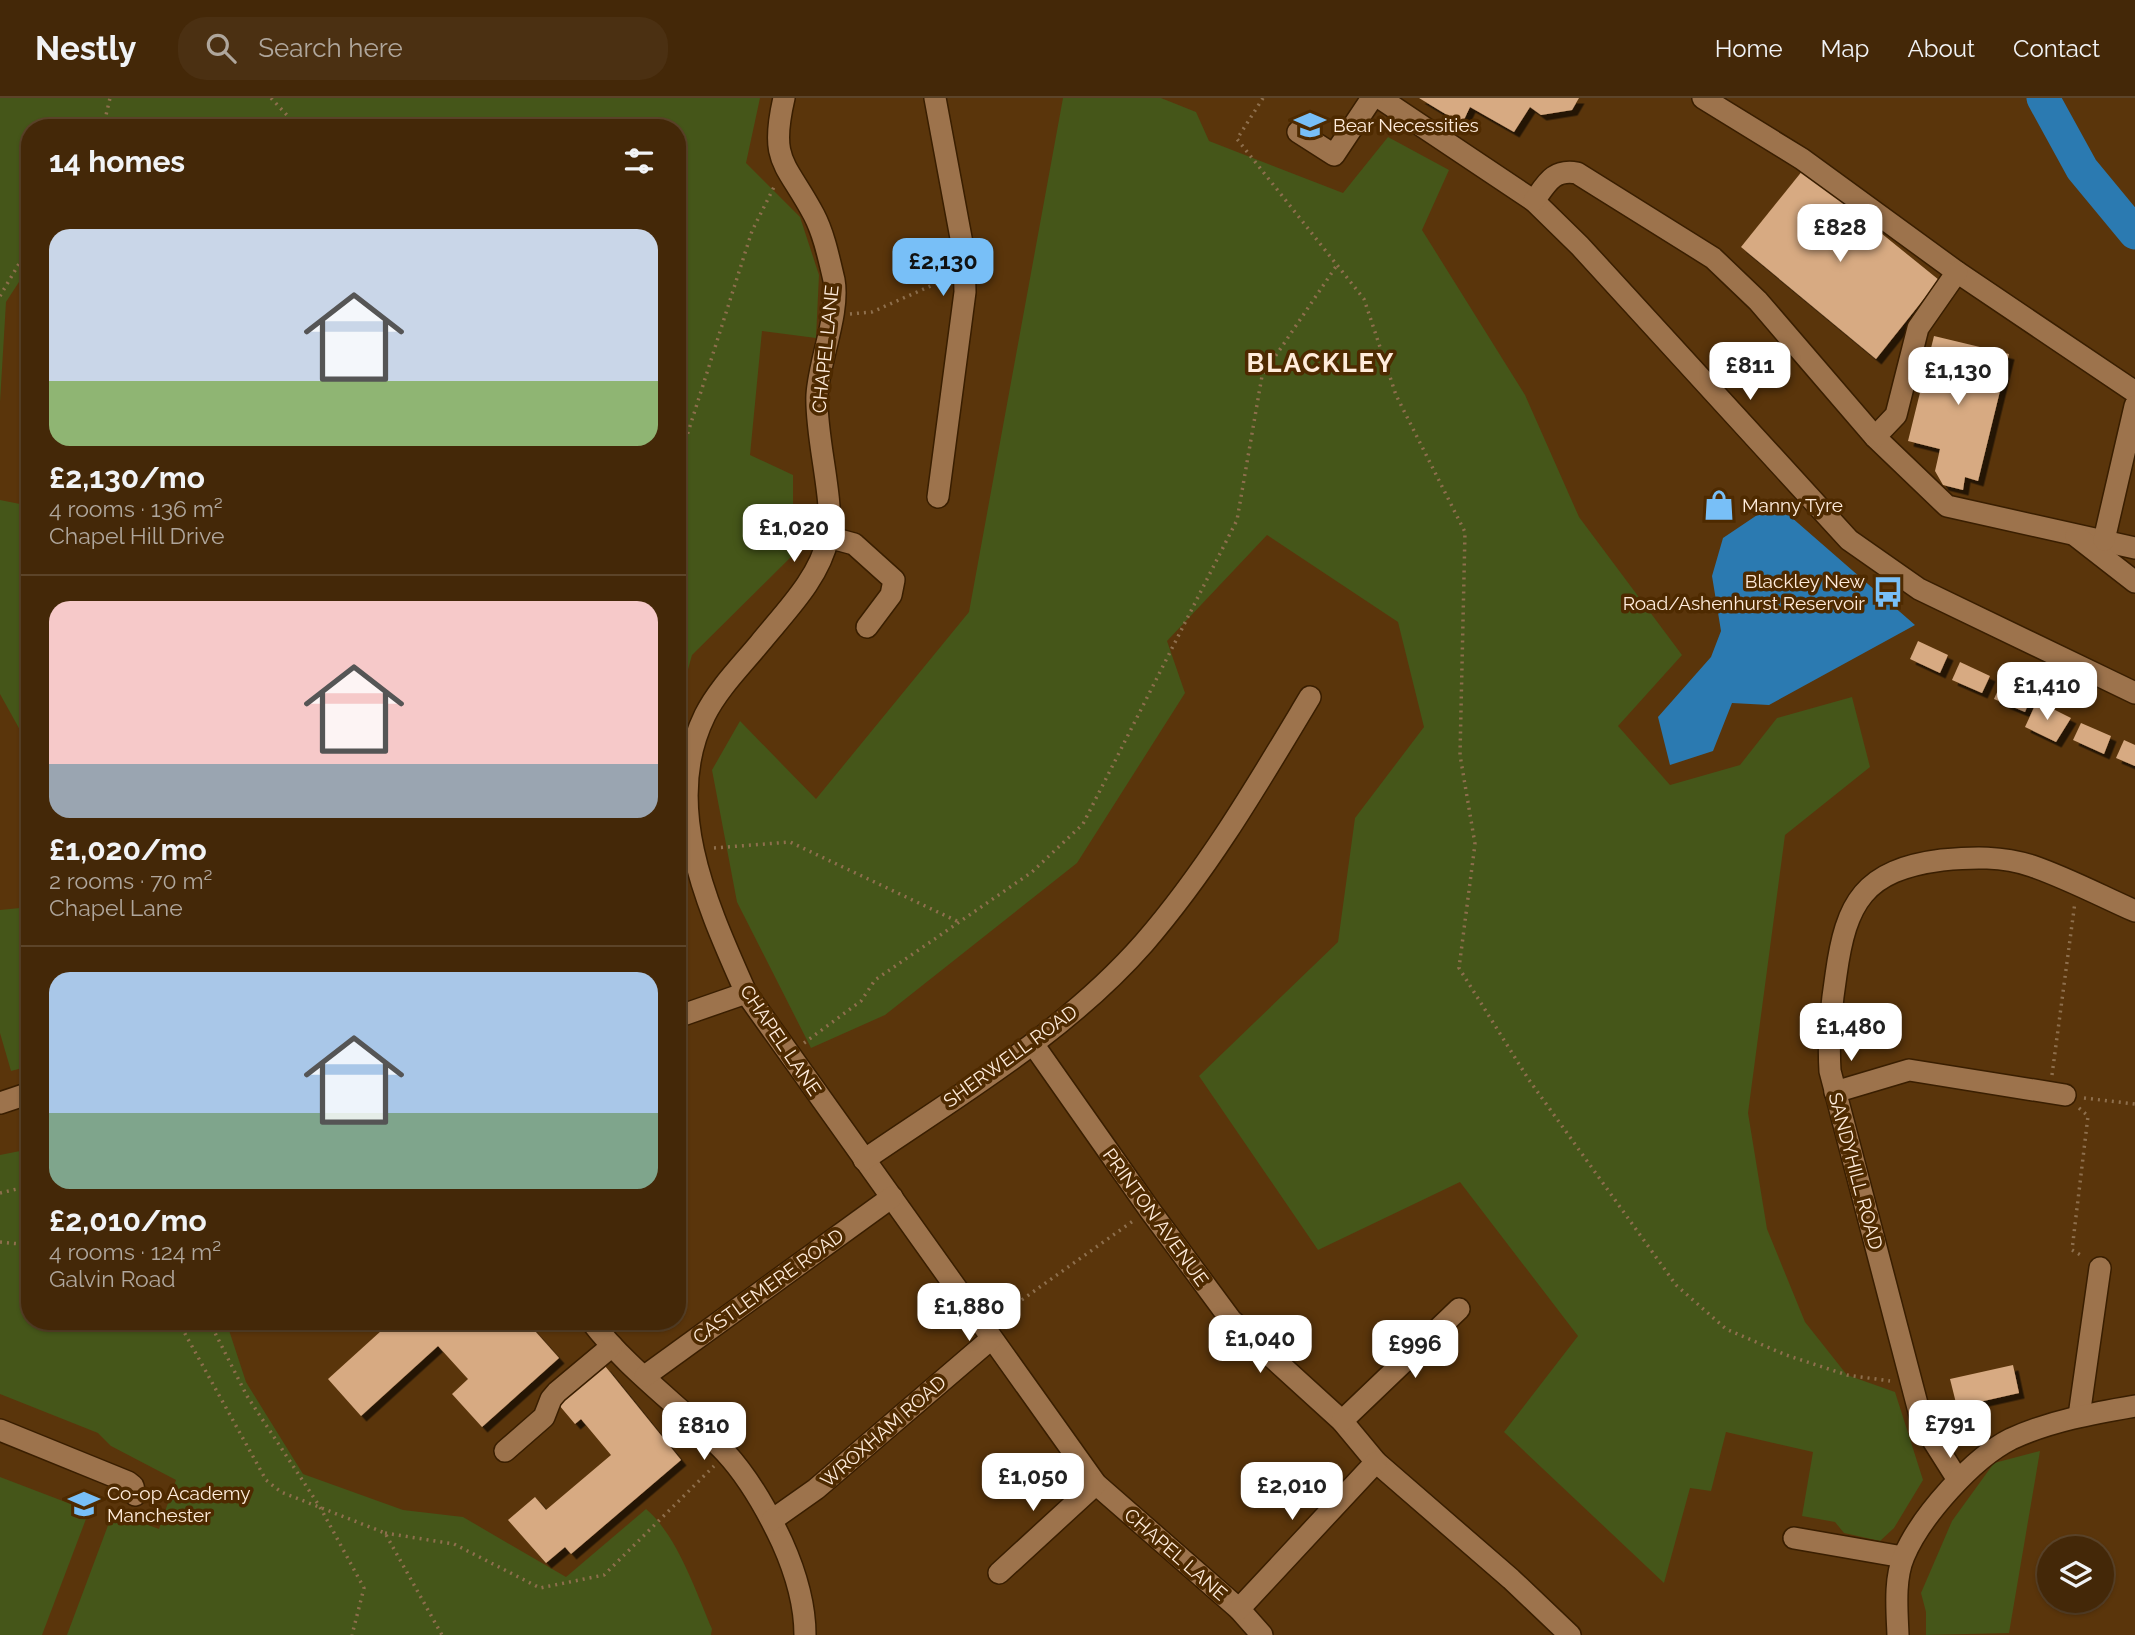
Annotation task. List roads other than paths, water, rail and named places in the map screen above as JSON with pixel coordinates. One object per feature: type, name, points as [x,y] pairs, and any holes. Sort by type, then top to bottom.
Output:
[{"type":"street","name":"CHAPEL LANE","points":[[784,98],[776,132],[784,166],[814,214],[834,283],[817,393],[828,537],[809,581],[723,688],[698,730],[689,776],[691,848],[718,929],[746,993],[1096,1484],[1239,1609],[1262,1635]]},
{"type":"street","points":[[935,98],[964,254],[965,292],[938,496]]},
{"type":"street","points":[[1298,132],[1334,155],[1372,98]]},
{"type":"street","points":[[1380,98],[1534,201],[1580,246],[1849,540],[1919,589],[2135,693]]},
{"type":"street","points":[[1703,98],[1802,159],[1957,272],[2135,392]]},
{"type":"street","points":[[1534,201],[1551,177],[1558,173],[1577,173],[1713,258],[1758,301],[1875,437],[1947,506],[2135,548]]},
{"type":"street","points":[[1875,437],[1896,415],[1919,328],[1957,272]]},
{"type":"street","points":[[2104,540],[2135,406]]},
{"type":"street","points":[[2073,534],[2135,582]]},
{"type":"street","points":[[828,537],[854,544],[894,580],[891,595],[867,626]]},
{"type":"street","name":"SHERWELL ROAD","points":[[864,1160],[1033,1044],[1087,998],[1143,944],[1182,897],[1242,808],[1310,697]]},
{"type":"street","name":"SANDYHILL ROAD","points":[[1958,1480],[1922,1423],[1835,1092],[1828,1043],[1840,948],[1849,914],[1869,886],[1885,874],[1917,863],[1974,857],[2032,866],[2135,911]]},
{"type":"street","points":[[686,1014],[746,993]]},
{"type":"street","name":"PRINTON AVENUE","points":[[1033,1044],[1231,1320],[1342,1420],[1376,1462],[1511,1579],[1570,1635]]},
{"type":"street","points":[[1835,1092],[1909,1070],[2057,1094]]},
{"type":"street","points":[[0,1103],[21,1096]]},
{"type":"street","name":"CASTLEMERE ROAD","points":[[645,1376],[892,1197]]},
{"type":"street","points":[[2078,1416],[2100,1268]]},
{"type":"street","points":[[1342,1420],[1459,1309]]},
{"type":"street","points":[[599,1330],[612,1346],[726,1453],[755,1489],[792,1564],[805,1618],[805,1635]]},
{"type":"street","name":"WROXHAM ROAD","points":[[772,1520],[816,1489],[987,1332]]},
{"type":"street","points":[[505,1451],[544,1417],[551,1399],[558,1392],[612,1346]]},
{"type":"street","points":[[1898,1635],[1896,1598],[1903,1556],[1932,1510],[1958,1480],[2010,1440],[2078,1416],[2135,1406]]},
{"type":"street","points":[[0,1430],[128,1482],[133,1486],[135,1495]]},
{"type":"street","points":[[1239,1609],[1376,1462]]},
{"type":"street","points":[[999,1573],[1096,1484]]},
{"type":"street","points":[[1794,1538],[1903,1556]]},
{"type":"water","points":[[1775,503],[1915,625],[1769,705],[1732,703],[1713,751],[1670,765],[1658,717],[1711,657],[1721,631],[1712,576],[1723,538]]},
{"type":"waterway","points":[[2043,98],[2082,169],[2135,233]]},
{"type":"place","name":"Bear Necessities","points":[[1310,125]]},
{"type":"place","name":"Manny Tyre","points":[[1719,505]]},
{"type":"place","name":"Blackley New Road/Ashenhurst Reservoir","points":[[1888,592]]},
{"type":"place","name":"Co-op Academy Manchester","points":[[84,1504]]},
{"type":"district","name":"BLACKLEY","points":[[1321,363]]}]
